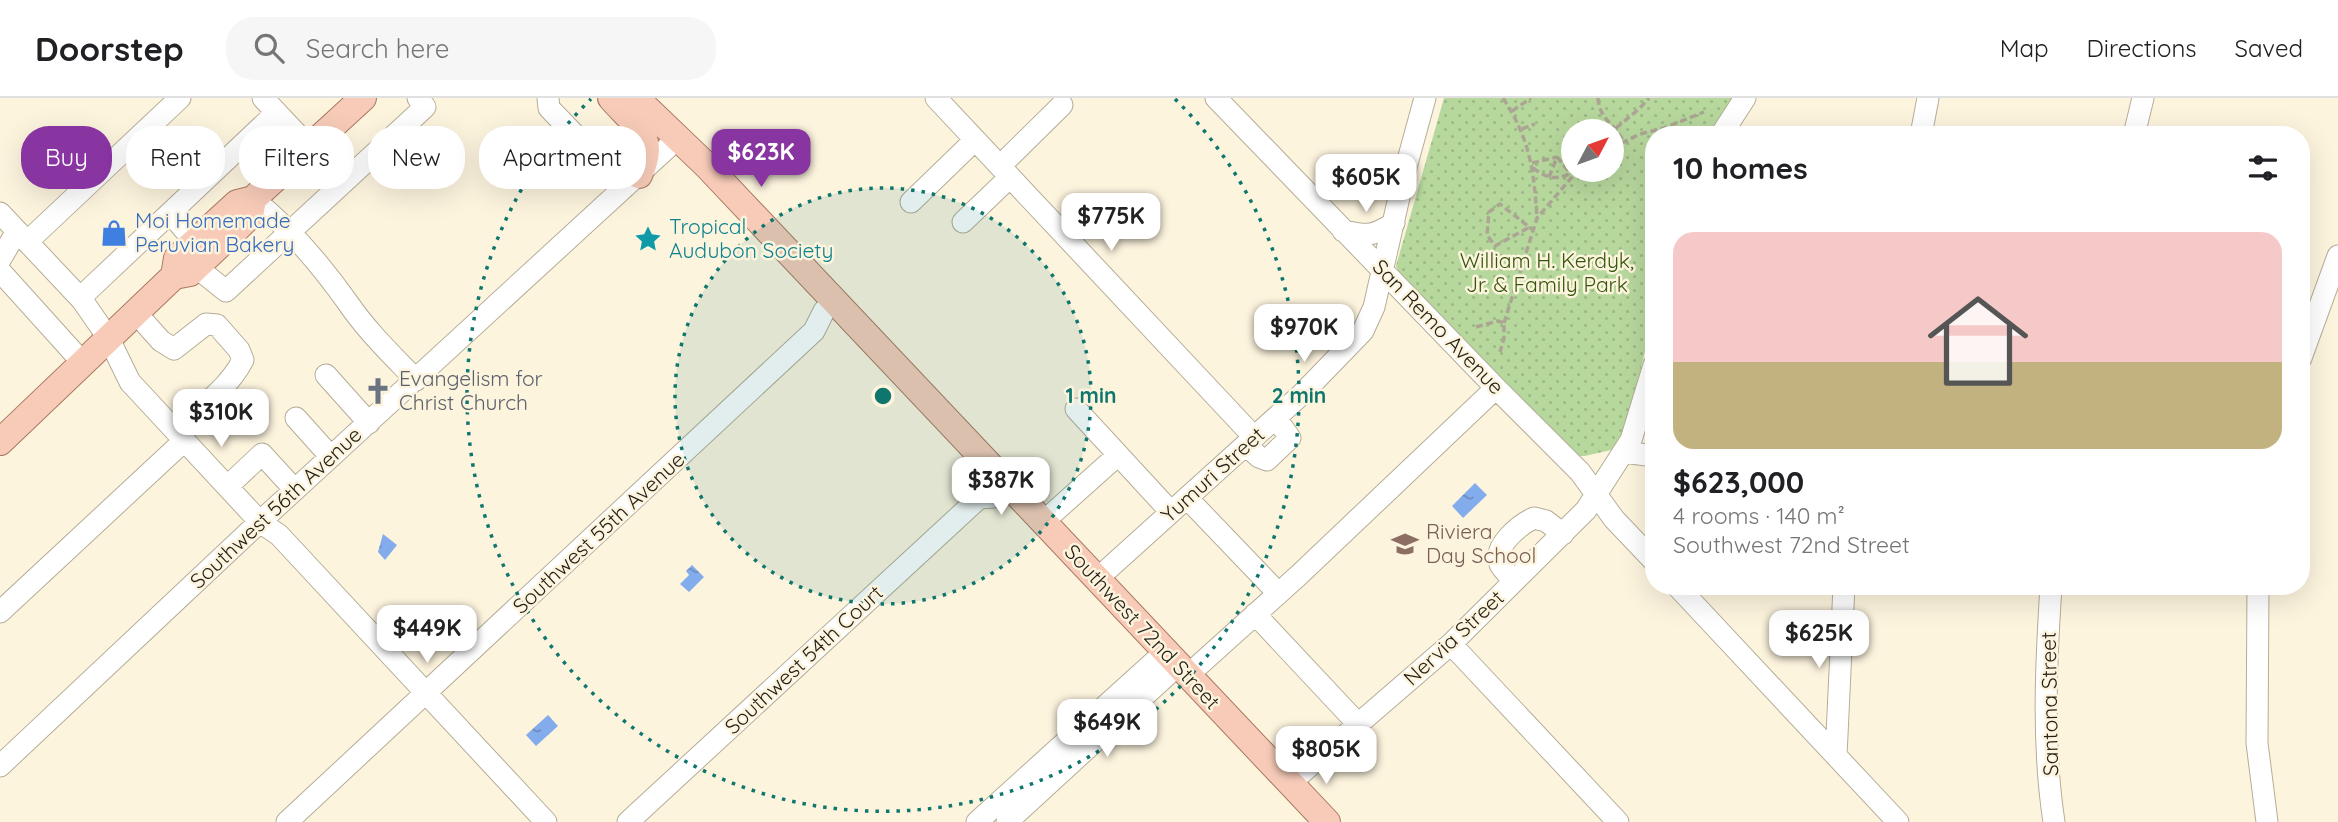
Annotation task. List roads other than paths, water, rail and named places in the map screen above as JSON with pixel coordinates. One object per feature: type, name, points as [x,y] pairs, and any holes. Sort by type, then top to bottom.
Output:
[{"type":"main road","points":[[333,126],[363,98]]},
{"type":"main road","points":[[611,98],[636,126]]},
{"type":"main road","name":"Southwest 72nd Street","points":[[636,98],[678,138],[1327,822]]},
{"type":"main road","points":[[646,141],[646,160]]},
{"type":"main road","points":[[0,442],[188,261],[237,203],[253,199],[264,189]]},
{"type":"street","points":[[0,260],[22,237],[180,98]]},
{"type":"street","points":[[548,98],[549,108],[569,126]]},
{"type":"street","points":[[936,98],[1250,441]]},
{"type":"street","name":"San Remo Avenue","points":[[1216,98],[1580,472],[1614,519],[1645,552]]},
{"type":"street","name":"Yumuri Street","points":[[1097,579],[1276,418],[1334,363],[1363,331],[1374,307],[1415,130],[1425,98]]},
{"type":"street","points":[[1727,126],[1745,98]]},
{"type":"street","points":[[1923,126],[1928,98]]},
{"type":"street","points":[[2136,126],[2144,98]]},
{"type":"street","points":[[170,213],[188,261],[226,291],[290,233],[421,102]]},
{"type":"street","points":[[80,298],[170,213],[269,105],[289,126]]},
{"type":"street","points":[[963,222],[1062,105]]},
{"type":"street","name":"Southwest 56th Avenue","points":[[646,168],[678,138]]},
{"type":"street","points":[[911,202],[975,140]]},
{"type":"street","name":"Southwest 56th Avenue","points":[[0,766],[260,522],[623,189]]},
{"type":"street","points":[[253,199],[275,216],[339,289],[384,347],[416,380]]},
{"type":"street","points":[[0,213],[80,298],[109,339],[130,382],[260,522],[279,535],[546,822]]},
{"type":"street","points":[[1343,231],[1366,236],[1394,223]]},
{"type":"street","points":[[2310,333],[2338,256]]},
{"type":"street","points":[[0,271],[83,363]]},
{"type":"street","name":"Southwest 55th Avenue","points":[[287,822],[817,328],[836,326],[841,309]]},
{"type":"street","points":[[0,612],[153,470],[180,435],[237,372],[243,360],[239,350],[218,325],[206,324],[174,349],[161,341],[136,313]]},
{"type":"street","points":[[326,375],[369,423]]},
{"type":"street","points":[[977,822],[1177,664],[1255,614],[1496,388]]},
{"type":"street","name":"Nervia Street","points":[[1290,783],[1451,644],[1563,534],[1597,495],[1624,452],[1645,395]]},
{"type":"street","points":[[1076,409],[1118,455],[1279,593]]},
{"type":"street","points":[[296,418],[331,457]]},
{"type":"street","points":[[1624,452],[1645,455]]},
{"type":"street","points":[[228,486],[262,454],[295,490]]},
{"type":"street","points":[[1043,522],[1118,455]]},
{"type":"street","name":"Southwest 54th Court","points":[[628,822],[979,498],[993,497],[1000,477]]},
{"type":"street","points":[[1514,581],[1499,561],[1500,548],[1504,543],[1534,518],[1546,521],[1563,534]]},
{"type":"street","points":[[1685,595],[1898,822]]},
{"type":"street","points":[[1836,756],[1844,595]]},
{"type":"street","name":"Santona Street","points":[[2050,595],[2047,718],[2054,822]]},
{"type":"street","points":[[2258,595],[2257,743],[2267,822]]},
{"type":"street","points":[[1255,614],[1358,724]]},
{"type":"street","points":[[1451,644],[1618,822]]},
{"type":"street","points":[[1007,822],[1177,664]]},
{"type":"water","points":[[1475,483],[1487,495],[1463,518],[1452,506]]},
{"type":"water","points":[[383,534],[397,545],[385,560],[378,552]]},
{"type":"water","points":[[692,565],[704,577],[689,592],[680,584],[689,575],[686,571]]},
{"type":"water","points":[[548,715],[558,726],[536,746],[526,735]]},
{"type":"place","name":"Moi Homemade Peruvian Bakery","points":[[114,233]]},
{"type":"place","name":"Tropical Audubon Society","points":[[648,239]]},
{"type":"place","name":"Evangelism for Christ Church","points":[[378,391]]},
{"type":"place","name":"Riviera Day School","points":[[1405,544]]},
{"type":"park label","name":"William H. Kerdyk, Jr. & Family Park","points":[[1547,273]]}]
